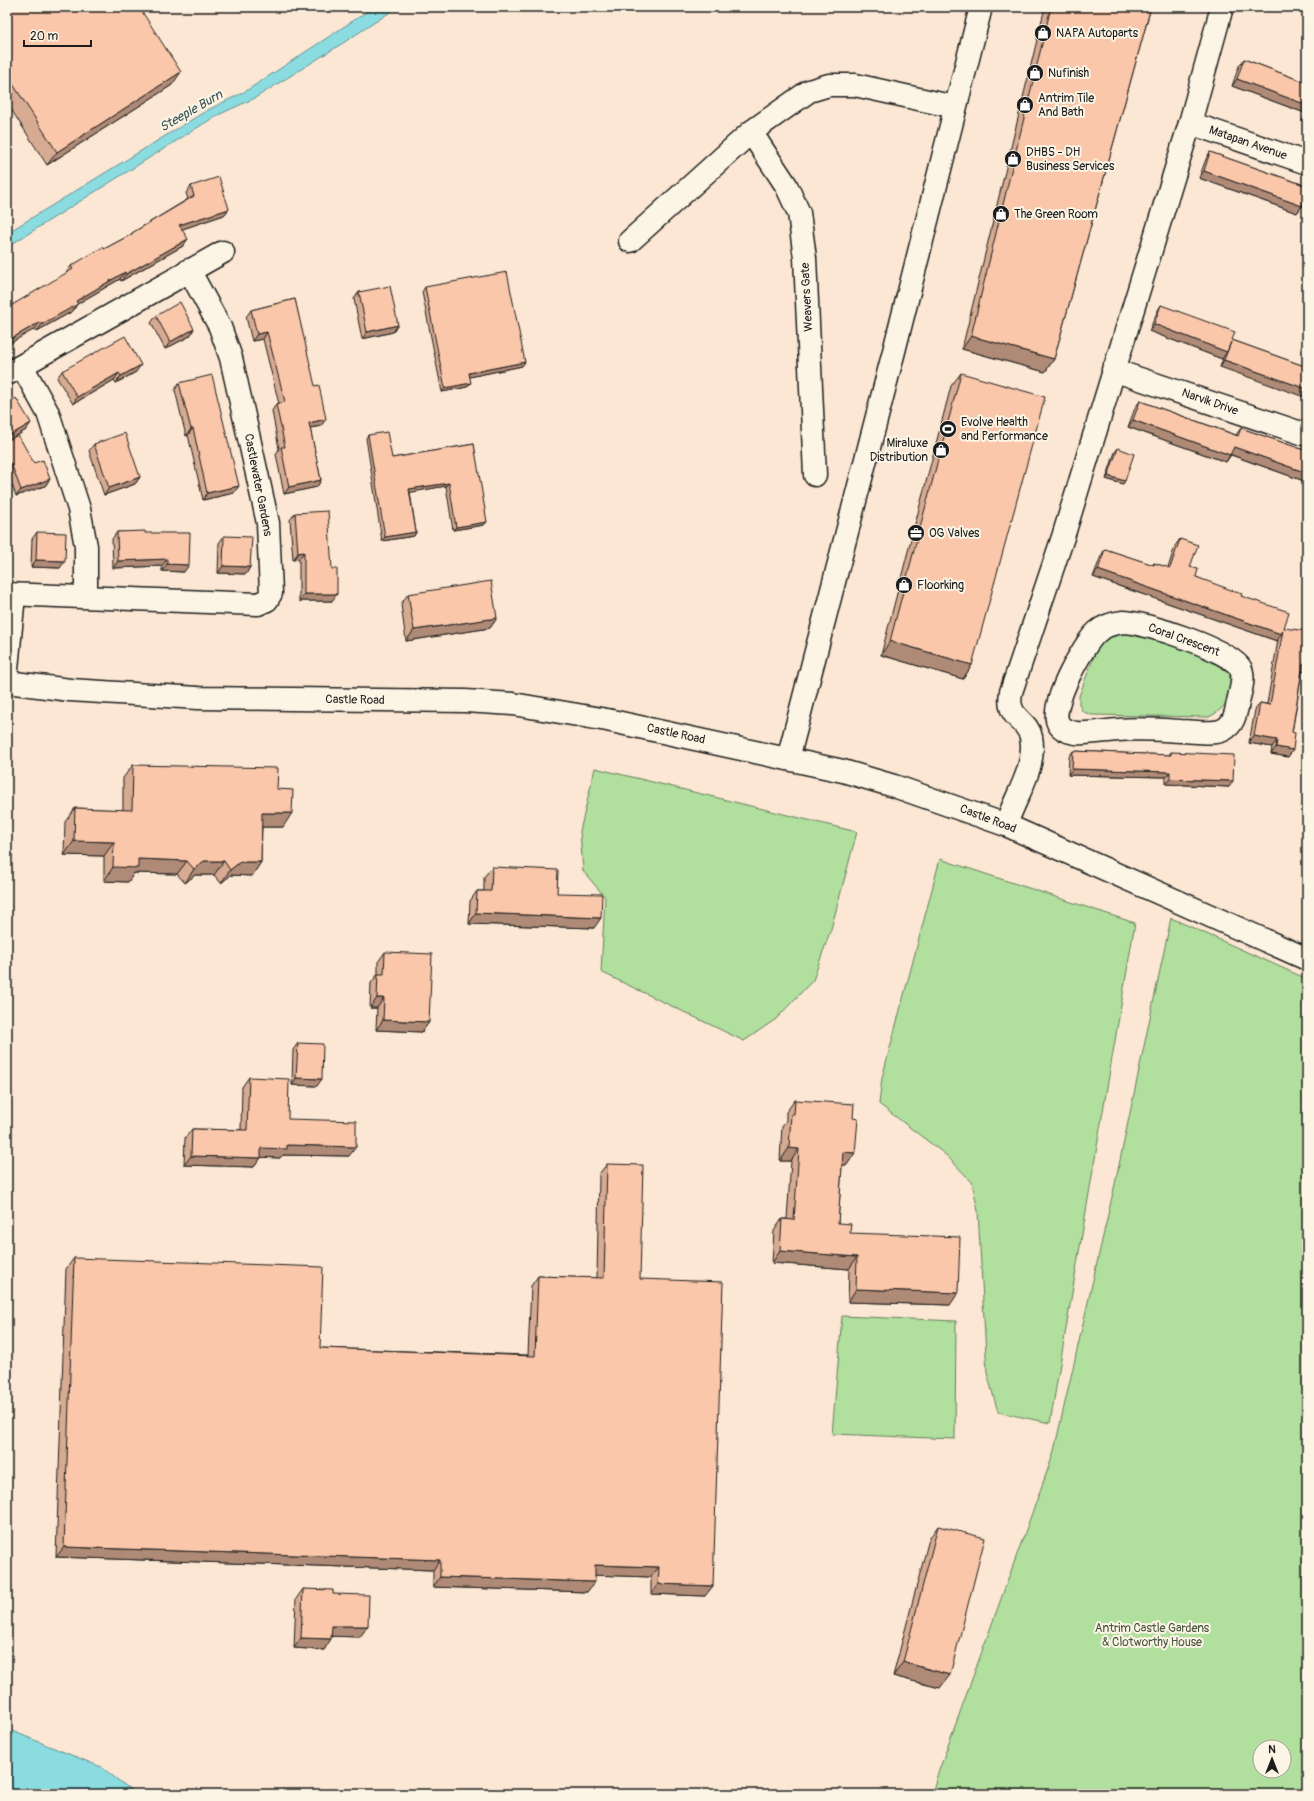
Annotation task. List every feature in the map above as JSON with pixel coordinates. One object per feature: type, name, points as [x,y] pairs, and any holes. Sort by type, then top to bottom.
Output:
[{"type":"street","points":[[788,759],[893,355],[981,7]]},
{"type":"street","points":[[1006,825],[1025,779],[1030,759],[1031,740],[1027,728],[1012,710],[1009,702],[1011,692],[1062,537],[1190,123],[1222,7]]},
{"type":"street","points":[[630,241],[751,132],[809,91],[829,85],[855,85],[955,107]]},
{"type":"street","name":"Matapan Avenue","points":[[1190,123],[1307,164]]},
{"type":"street","name":"Weavers Gate","points":[[751,132],[786,185],[798,213],[805,258],[815,475]]},
{"type":"street","points":[[86,596],[86,546],[79,509],[48,413],[14,370],[222,252]]},
{"type":"street","name":"Castlewater Gardens","points":[[7,669],[10,594],[258,604],[267,600],[271,593],[268,523],[231,358],[220,327],[189,270]]},
{"type":"street","name":"Narvik Drive","points":[[1113,370],[1307,435]]},
{"type":"street","name":"Coral Crescent","points":[[1117,623],[1140,625],[1202,645],[1234,660],[1242,672],[1242,680],[1233,720],[1226,728],[1217,732],[1142,729],[1076,733],[1062,728],[1056,717],[1056,710],[1061,690],[1092,638],[1102,628],[1117,623]]},
{"type":"street","name":"Castle Road","points":[[7,682],[70,690],[198,698],[465,701],[513,704],[607,720],[843,771],[894,786],[1006,825],[1307,959]]},
{"type":"street","points":[[1027,728],[1056,717]]},
{"type":"green space","points":[[1121,629],[1217,658],[1230,669],[1230,685],[1226,703],[1222,708],[1209,717],[1091,715],[1082,711],[1079,704],[1079,696],[1099,643]]},
{"type":"green space","points":[[595,768],[857,832],[831,929],[813,980],[776,1019],[744,1041],[601,972],[605,897],[583,871],[580,831]]},
{"type":"green space","points":[[940,859],[1135,923],[1050,1423],[998,1412],[987,1373],[978,1211],[972,1182],[946,1155],[879,1104],[882,1078]]},
{"type":"green space","name":"Antrim Castle Gardens & Clotworthy House","points":[[1171,918],[1307,979],[1307,1794],[932,1794],[937,1776],[1053,1455],[1115,1184]]},
{"type":"green space","points":[[842,1316],[956,1321],[955,1439],[832,1434]]},
{"type":"water","points":[[374,7],[398,7],[255,98],[216,116],[7,247],[7,233],[206,111],[246,91]]},
{"type":"water","points":[[7,1729],[101,1767],[136,1794],[7,1794]]},
{"type":"building","points":[[7,7],[139,7],[181,72],[57,152],[7,75]]},
{"type":"building","points":[[1051,7],[1151,7],[1054,359],[971,336]]},
{"type":"building","points":[[1244,59],[1307,83],[1307,105],[1237,79]]},
{"type":"building","points":[[1210,152],[1307,186],[1307,199],[1304,198],[1302,206],[1204,171]]},
{"type":"building","points":[[219,177],[229,209],[179,225],[188,239],[126,274],[125,272],[76,301],[78,304],[42,324],[40,322],[7,341],[7,308],[73,269],[71,266],[103,247],[104,249],[132,234],[194,196],[191,186]]},
{"type":"building","points":[[507,272],[525,362],[469,373],[471,383],[445,388],[425,287]]},
{"type":"building","points":[[390,286],[398,325],[367,332],[359,292]]},
{"type":"building","points":[[295,299],[315,386],[319,385],[326,419],[309,423],[321,480],[289,487],[281,447],[285,447],[276,404],[285,402],[267,332],[257,334],[251,310]]},
{"type":"building","points":[[180,302],[194,329],[170,342],[156,316]]},
{"type":"building","points":[[1161,305],[1235,332],[1232,340],[1307,367],[1307,389],[1224,360],[1231,342],[1227,352],[1154,324]]},
{"type":"building","points":[[125,336],[141,365],[121,376],[119,373],[77,397],[62,371]]},
{"type":"building","points":[[961,373],[1045,397],[972,665],[890,641]]},
{"type":"building","points":[[212,375],[239,486],[207,493],[193,428],[191,429],[179,383]]},
{"type":"building","points":[[16,398],[31,423],[7,437],[7,403]]},
{"type":"building","points":[[1140,401],[1238,436],[1241,428],[1307,451],[1307,473],[1234,447],[1230,455],[1133,420]]},
{"type":"building","points":[[387,432],[392,458],[474,444],[487,522],[456,527],[449,483],[409,489],[416,532],[385,537],[368,435]]},
{"type":"building","points":[[125,433],[140,477],[109,488],[94,444]]},
{"type":"building","points":[[18,435],[34,463],[43,460],[50,479],[21,490],[11,463],[7,466],[7,441]]},
{"type":"building","points":[[1118,448],[1134,454],[1125,481],[1108,476]]},
{"type":"building","points":[[328,511],[332,569],[337,569],[337,594],[304,594],[304,552],[298,553],[295,513]]},
{"type":"building","points":[[145,531],[145,533],[190,533],[189,565],[167,564],[167,559],[118,561],[117,532]]},
{"type":"building","points":[[37,532],[66,533],[65,561],[36,560]]},
{"type":"building","points":[[224,536],[252,537],[250,567],[223,566]]},
{"type":"building","points":[[1180,539],[1198,545],[1190,567],[1198,569],[1196,577],[1242,594],[1241,596],[1289,612],[1284,628],[1307,631],[1307,665],[1303,664],[1292,732],[1295,733],[1293,750],[1276,747],[1277,740],[1254,736],[1260,703],[1270,705],[1283,630],[1281,634],[1098,570],[1105,549],[1154,565],[1154,563],[1170,568]]},
{"type":"building","points":[[491,581],[497,618],[414,630],[408,594]]},
{"type":"building","points":[[1073,751],[1171,755],[1171,752],[1234,755],[1233,781],[1170,779],[1170,772],[1072,769]]},
{"type":"building","points":[[133,765],[278,768],[277,789],[293,790],[292,813],[262,813],[261,862],[240,862],[230,870],[224,861],[204,861],[194,869],[187,861],[138,859],[138,868],[113,867],[114,842],[74,841],[75,808],[132,810]]},
{"type":"building","points":[[492,867],[558,870],[557,893],[602,894],[601,918],[476,913],[477,891],[491,891]]},
{"type":"building","points":[[385,952],[432,954],[429,1022],[383,1020],[384,998],[377,998],[378,974],[384,974]]},
{"type":"building","points":[[298,1043],[323,1044],[322,1079],[296,1078]]},
{"type":"building","points":[[249,1077],[289,1079],[288,1119],[356,1121],[356,1147],[287,1145],[287,1149],[261,1148],[261,1158],[191,1156],[192,1129],[247,1130]]},
{"type":"building","points":[[795,1100],[854,1104],[853,1118],[858,1119],[855,1153],[843,1152],[838,1223],[851,1224],[850,1233],[960,1237],[958,1293],[856,1289],[857,1257],[780,1251],[782,1219],[794,1220],[799,1149],[789,1148],[791,1114],[794,1114]]},
{"type":"building","points":[[607,1164],[643,1165],[640,1279],[723,1282],[713,1586],[658,1584],[659,1567],[595,1565],[595,1582],[440,1577],[440,1560],[64,1547],[74,1258],[323,1267],[320,1348],[535,1356],[538,1276],[604,1278]]},
{"type":"building","points":[[938,1526],[985,1538],[950,1675],[903,1662]]},
{"type":"building","points":[[303,1589],[333,1590],[333,1594],[369,1595],[368,1626],[332,1626],[331,1639],[301,1638]]},
{"type":"place","name":"NAPA Autoparts","points":[[1043,33]]},
{"type":"place","name":"Nufinish","points":[[1035,73]]},
{"type":"place","name":"Antrim Tile And Bath","points":[[1025,105]]},
{"type":"place","name":"DHBS - DH Business Services","points":[[1013,159]]},
{"type":"place","name":"The Green Room","points":[[1001,214]]},
{"type":"place","name":"Evolve Health and Performance","points":[[948,429]]},
{"type":"place","name":"Miraluxe Distribution","points":[[941,450]]},
{"type":"place","name":"OG Valves","points":[[916,533]]},
{"type":"place","name":"Floorking","points":[[904,585]]},
{"type":"water label","name":"Steeple Burn","points":[[191,111]]}]
